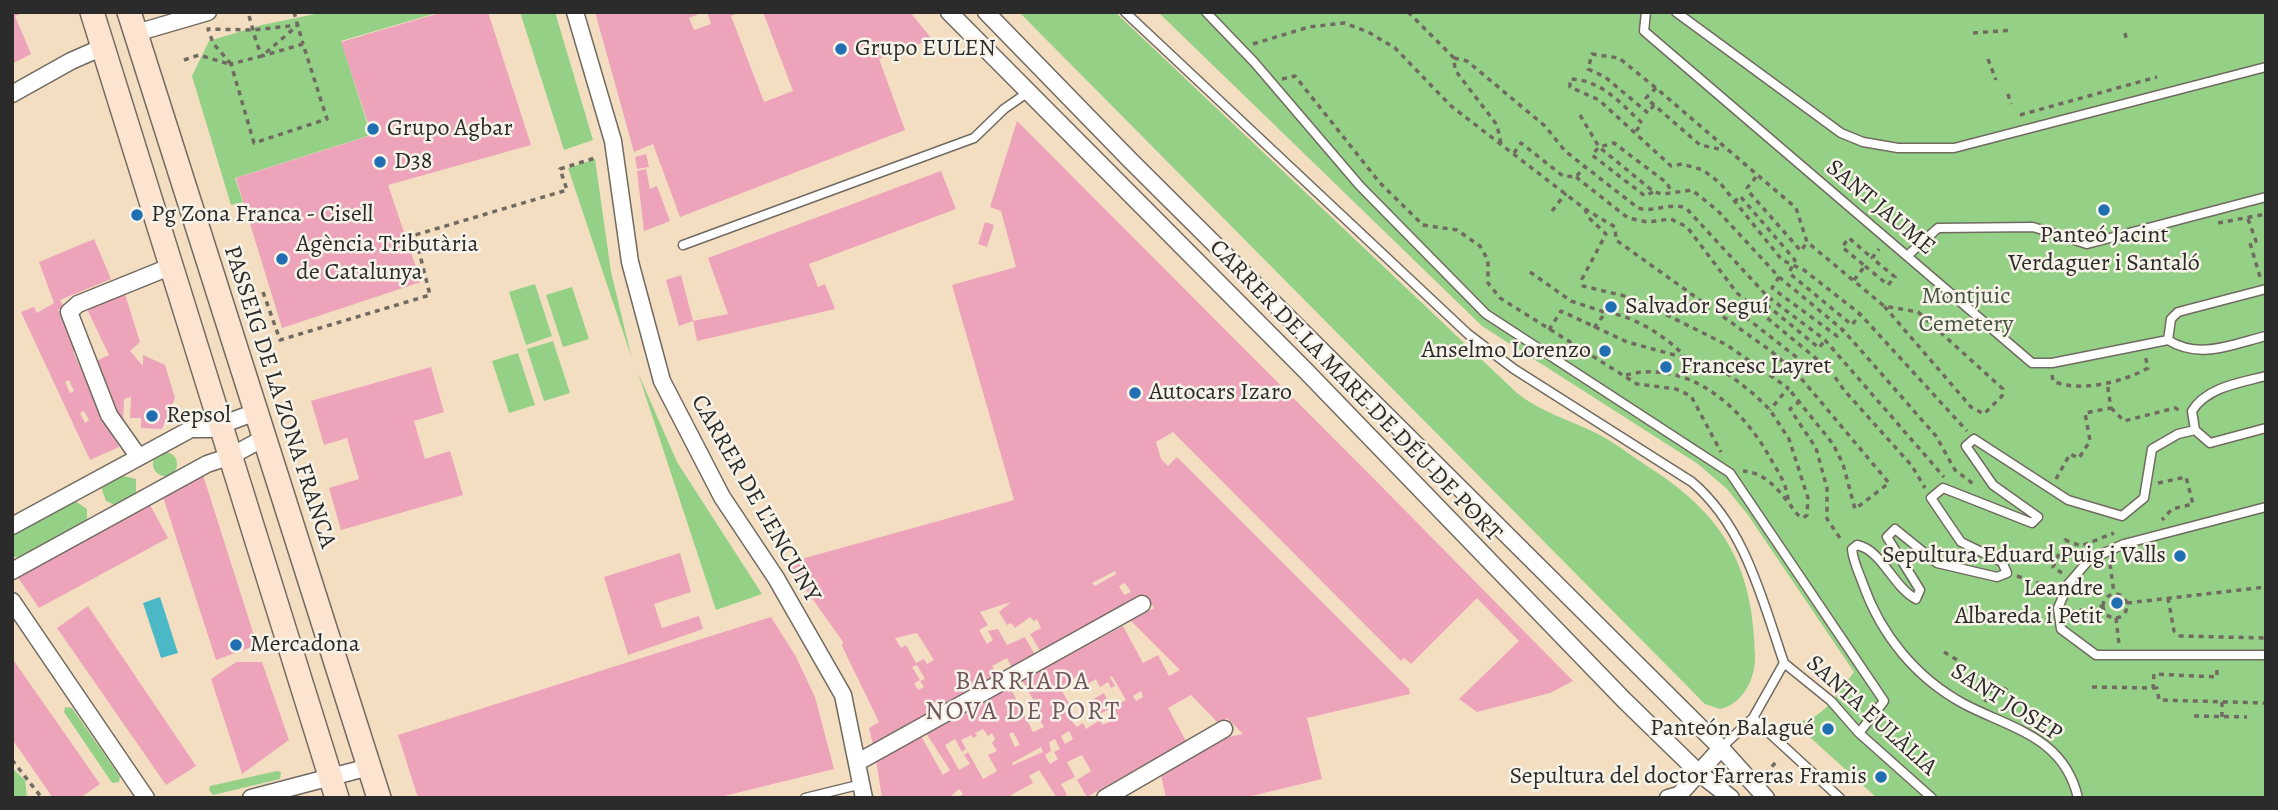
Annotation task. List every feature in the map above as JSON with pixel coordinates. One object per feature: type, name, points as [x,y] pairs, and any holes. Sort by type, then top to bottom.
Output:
[{"type":"main road","points":[[92,12],[334,788]]},
{"type":"main road","points":[[103,47],[133,23]]},
{"type":"main road","name":"PASSEIG DE LA ZONA FRANCA","points":[[133,23],[379,798]]},
{"type":"street","points":[[133,23],[208,12]]},
{"type":"street","name":"CARRER DE L'ENCUNY","points":[[575,12],[613,141],[629,262],[662,381],[722,497],[776,578],[843,695],[863,791]]},
{"type":"street","name":"CARRER DE LA MARE DE DÉU DE PORT","points":[[949,12],[1305,370],[1699,773],[1731,798]]},
{"type":"street","name":"CARRER DE LA MARE DE DÉU DE PORT","points":[[986,12],[1130,160],[1721,748],[1766,798]]},
{"type":"street","points":[[12,94],[71,61],[103,47]]},
{"type":"street","points":[[138,456],[109,415],[69,312],[78,304],[162,270]]},
{"type":"street","points":[[12,526],[191,429],[209,429],[256,412]]},
{"type":"street","points":[[12,571],[207,464],[231,456],[264,438]]},
{"type":"street","points":[[12,601],[146,798]]},
{"type":"street","points":[[858,762],[1142,604]]},
{"type":"street","points":[[1105,798],[1224,729]]},
{"type":"street","points":[[1668,798],[1679,795],[1721,748]]},
{"type":"street","points":[[251,798],[334,788],[369,767]]},
{"type":"lane","points":[[1125,12],[1468,334],[1514,369],[1692,482],[1711,499],[1738,538],[1784,663],[1752,718],[1721,748]]},
{"type":"lane","points":[[1206,12],[1360,186],[1486,314],[1730,472],[1884,701],[1859,733]]},
{"type":"lane","name":"SANT JAUME","points":[[1646,12],[1644,31],[2032,363],[2052,363],[2168,340]]},
{"type":"lane","name":"SANT JAUME","points":[[1676,12],[1841,133],[1863,142],[1898,148],[1954,148],[2266,67]]},
{"type":"lane","points":[[683,245],[975,138],[1004,109],[1027,93]]},
{"type":"lane","points":[[1907,256],[1938,228],[2033,227],[2087,244],[2266,197]]},
{"type":"lane","points":[[2265,290],[2178,312],[2171,319],[2168,340],[2179,347],[2203,352],[2266,336]]},
{"type":"lane","points":[[2266,376],[2225,387],[2200,398],[2192,411],[2195,430],[2210,443],[2266,428]]},
{"type":"lane","points":[[1852,549],[1857,545],[1870,551],[1904,593],[1916,599],[1920,590],[1887,537],[1895,529],[1937,563],[1997,577],[2007,573],[2002,562],[1961,542],[1931,498],[1943,488],[2032,523],[2038,517],[1993,485],[1966,446],[1974,439],[2068,500],[2122,516],[2144,498],[2152,449],[2178,434],[2195,430]]},
{"type":"lane","points":[[2266,508],[2124,544],[2089,560],[2072,579],[2058,608],[2061,629],[2096,655],[2266,655]]},
{"type":"lane","name":"SANT JOSEP","points":[[1852,549],[1874,614],[1906,661],[1963,703],[2007,721],[2053,750],[2073,779],[2078,798]]},
{"type":"lane","name":"SANTA EULÀLIA","points":[[1784,663],[1831,701],[1859,733],[1932,798]]},
{"type":"lane","points":[[1752,718],[1840,798]]},
{"type":"lane","points":[[805,798],[863,791]]},
{"type":"path","points":[[294,12],[327,119],[254,143],[231,64],[213,43],[208,29],[254,30],[298,25]]},
{"type":"path","points":[[1408,12],[1454,58],[1467,61],[1477,69],[1545,126],[1565,151],[1611,187],[1644,209],[1673,205],[1686,208],[1767,296],[1799,318],[1825,341],[1944,477],[1943,488]]},
{"type":"path","points":[[249,16],[262,56]]},
{"type":"path","points":[[1242,50],[1309,27],[1344,23],[1395,48],[1451,106],[1585,209],[1615,227],[1616,240],[1771,351],[1800,377],[1889,482],[1855,509],[1843,464],[1833,444],[1788,388],[1727,345],[1633,298],[1583,286],[1583,279],[1606,234],[1588,217],[1585,209]]},
{"type":"path","points":[[262,56],[298,25]]},
{"type":"path","points":[[1973,33],[2013,30]]},
{"type":"path","points":[[2125,33],[2127,42]]},
{"type":"path","points":[[184,60],[199,55],[231,64],[303,44]]},
{"type":"path","points":[[1654,105],[1648,113],[1605,77],[1588,69],[1592,54],[1619,58],[1756,177],[1796,208],[1807,242],[1884,306],[1970,407],[1984,414],[2002,396],[2003,389],[1918,312],[1884,306]]},
{"type":"path","points":[[1454,58],[1455,70],[1497,125],[1502,144]]},
{"type":"path","points":[[1988,60],[1996,80]]},
{"type":"path","points":[[1272,84],[1295,76],[1393,197],[1427,228],[1446,228],[1473,239],[1485,252],[1488,284],[1493,292],[1549,330],[1645,387],[1684,391],[1696,400],[1730,472],[1739,470],[1759,473],[1798,515],[1803,518],[1807,515],[1810,508],[1789,439],[1770,410],[1731,376],[1686,357],[1627,342],[1561,312],[1549,330]]},
{"type":"path","points":[[2020,115],[2157,77]]},
{"type":"path","points":[[1636,131],[1642,123],[1602,87],[1585,80],[1570,79],[1570,87],[1599,100],[1636,131],[1671,166],[1682,164],[1703,170],[1720,183],[1782,260],[1804,270],[1860,314],[1974,439]]},
{"type":"path","points":[[1656,88],[1646,98],[1700,145],[1726,150]]},
{"type":"path","points":[[1613,97],[1619,90]]},
{"type":"path","points":[[2008,93],[2011,104]]},
{"type":"path","points":[[1580,115],[1599,147],[1654,192]]},
{"type":"path","points":[[1514,153],[1521,143],[1563,176],[1576,177],[1628,218],[1648,222],[1671,219],[1682,223],[1737,293],[1816,358],[1912,466],[1931,498]]},
{"type":"path","points":[[1672,192],[1667,183],[1614,143],[1599,147],[1592,155],[1645,196],[1654,192],[1672,192],[1685,189],[1701,196],[1780,277],[1843,330],[1936,436],[1955,470],[1978,487]]},
{"type":"path","points":[[263,292],[280,340],[430,295],[415,235],[567,190],[560,169],[600,156]]},
{"type":"path","points":[[1576,177],[1585,166]]},
{"type":"path","points":[[1611,187],[1619,177]]},
{"type":"path","points":[[1756,177],[1747,188],[1801,251],[1807,242]]},
{"type":"path","points":[[1552,211],[1566,194]]},
{"type":"path","points":[[1734,202],[1740,196],[1795,260],[1789,273],[1852,325],[1860,314]]},
{"type":"path","points":[[2227,224],[2266,214]]},
{"type":"path","points":[[2248,219],[2256,241],[2250,243],[2265,290]]},
{"type":"path","points":[[1766,227],[1774,220]]},
{"type":"path","points":[[1849,238],[1895,277],[1888,285],[1865,266],[1842,247],[1849,238]]},
{"type":"path","points":[[1872,258],[1879,249]]},
{"type":"path","points":[[1854,280],[1865,266]]},
{"type":"path","points":[[1530,272],[1571,301],[1644,326],[1686,357]]},
{"type":"path","points":[[1780,277],[1772,288],[1837,336],[1843,330]]},
{"type":"path","points":[[1767,296],[1763,302],[1819,348],[1825,341]]},
{"type":"path","points":[[1816,307],[1821,300]]},
{"type":"path","points":[[1747,302],[1740,313],[1809,367],[1816,358]]},
{"type":"path","points":[[1594,328],[1606,312]]},
{"type":"path","points":[[1799,318],[1804,312]]},
{"type":"path","points":[[1787,332],[1792,325]]},
{"type":"path","points":[[1771,351],[1777,342]]},
{"type":"path","points":[[2063,386],[2107,382],[2148,368],[2143,345]]},
{"type":"path","points":[[1624,375],[1652,372],[1677,376],[1696,382],[1730,403],[1764,447],[1784,483],[1788,502]]},
{"type":"path","points":[[2107,382],[2111,408],[2123,421],[2175,408],[2193,417]]},
{"type":"path","points":[[1770,410],[1788,388]]},
{"type":"path","points":[[1800,401],[1790,409],[1816,448],[1823,469],[1827,488],[1826,519],[1852,549]]},
{"type":"path","points":[[2054,483],[2070,454],[2079,458],[2090,442],[2085,413],[2111,408]]},
{"type":"path","points":[[2145,485],[2186,477],[2193,504],[2172,509],[2169,515],[2157,521]]},
{"type":"path","points":[[2072,579],[2053,567],[2064,540],[2081,546],[2124,530]]},
{"type":"path","points":[[2111,570],[2114,593]]},
{"type":"path","points":[[2023,578],[2056,589]]},
{"type":"path","points":[[2127,604],[2266,587]]},
{"type":"path","points":[[2114,593],[2122,596],[2127,604],[2126,611],[2116,618],[2108,616],[2103,606],[2106,597],[2114,593]]},
{"type":"path","points":[[2168,598],[2174,631],[2180,636],[2266,638]]},
{"type":"path","points":[[2078,611],[2103,606]]},
{"type":"path","points":[[2116,618],[2119,638]]},
{"type":"path","points":[[1944,652],[1959,661],[1950,678]]},
{"type":"path","points":[[2153,688],[2154,674],[2205,676]]},
{"type":"path","points":[[1986,700],[1994,684],[2009,691]]},
{"type":"path","points":[[2092,687],[2157,688],[2159,700],[2266,703]]},
{"type":"path","points":[[2222,702],[2222,717]]},
{"type":"path","points":[[2194,716],[2248,717]]},
{"type":"path","points":[[1761,778],[1780,758]]},
{"type":"path","points":[[12,760],[42,798]]},
{"type":"green space","points":[[325,12],[440,12],[341,41],[371,135],[235,178],[243,202],[231,205],[192,76],[209,41],[262,25]]},
{"type":"green space","points":[[520,12],[555,12],[593,140],[564,150]]},
{"type":"green space","points":[[1019,12],[1115,12],[1517,393],[1546,411],[1611,441],[1696,503],[1729,545],[1748,594],[1755,664],[1750,681],[1741,696],[1720,709],[1705,704]]},
{"type":"green space","name":"Montjuic Cemetery","points":[[1158,12],[2266,12],[2266,798],[1877,798],[1792,721],[1802,721],[1820,713],[1854,672],[1748,515],[1727,489],[1698,464],[1482,326]]},
{"type":"green space","points":[[595,159],[611,272],[632,359],[568,168]]},
{"type":"green space","points":[[535,284],[552,336],[526,345],[509,292]]},
{"type":"green space","points":[[572,287],[589,339],[563,347],[546,295]]},
{"type":"green space","points":[[553,341],[570,393],[544,401],[527,349]]},
{"type":"green space","points":[[518,353],[535,405],[509,413],[492,361]]},
{"type":"green space","points":[[638,373],[677,462],[762,594],[716,610]]},
{"type":"green space","points":[[165,452],[174,455],[177,464],[174,473],[165,476],[156,473],[153,464],[156,455]]},
{"type":"green space","points":[[119,475],[136,479],[136,494],[115,505],[106,501],[101,487]]},
{"type":"green space","points":[[72,499],[87,509],[87,521],[21,557],[12,557],[12,531]]},
{"type":"green space","points":[[65,707],[72,708],[120,777],[119,782],[112,783],[64,712]]},
{"type":"green space","points":[[12,768],[25,780],[27,798],[12,798]]},
{"type":"green space","points":[[281,772],[280,779],[213,795],[209,790],[210,786]]},
{"type":"water","points":[[160,597],[178,653],[161,658],[143,603]]},
{"type":"building","points":[[12,12],[25,12],[15,16],[31,54],[12,64]]},
{"type":"building","name":"D38","points":[[443,12],[488,12],[531,145],[388,185],[421,282],[282,328],[236,178],[372,135],[341,42]]},
{"type":"building","points":[[595,12],[704,12],[689,18],[694,30],[711,24],[707,12],[741,12],[731,16],[764,102],[793,91],[763,12],[910,12],[932,39],[879,59],[905,130],[680,217],[653,144],[634,152]]},
{"type":"building","points":[[1017,121],[1573,681],[1550,693],[1477,712],[1459,699],[1519,641],[1477,598],[1411,664],[1404,658],[1401,661],[1173,432],[1156,442],[1161,459],[1168,466],[1177,457],[1409,689],[1410,694],[1307,718],[1322,779],[1243,798],[1166,798],[1161,775],[1229,737],[1243,734],[1227,718],[1218,723],[1191,695],[1168,708],[1186,741],[1087,797],[1077,780],[1091,771],[1082,755],[1067,762],[1075,777],[1061,784],[1067,795],[1063,798],[1057,798],[1039,770],[1029,776],[1033,783],[1011,795],[1012,798],[957,798],[963,794],[959,789],[949,798],[882,798],[876,760],[921,736],[943,775],[950,770],[926,733],[1010,687],[1033,732],[1044,727],[1029,703],[1034,701],[1022,680],[1123,626],[1143,663],[1158,655],[1169,676],[1180,670],[1131,621],[1154,608],[1145,594],[1041,652],[1030,634],[1041,628],[1037,619],[1034,621],[1030,617],[1015,628],[1011,623],[1007,625],[999,612],[1011,602],[980,612],[988,625],[979,630],[987,644],[993,640],[988,631],[998,629],[1007,645],[1025,637],[1035,655],[1012,668],[1007,658],[992,666],[998,675],[873,745],[869,728],[879,722],[842,646],[843,642],[787,563],[1014,500],[952,285],[1016,267],[1001,211],[990,207]],"holes":[[[1115,571],[1116,574],[1095,586],[1092,583]],[[1125,583],[1131,592],[1124,595],[1119,586]],[[917,633],[934,660],[927,664],[924,659],[916,663],[906,645],[901,648],[895,638]],[[917,665],[925,679],[920,681],[924,687],[918,690],[914,683],[920,680],[912,667]],[[1112,676],[1126,700],[1113,707],[1118,717],[1103,725],[1100,720],[1086,729],[1083,723],[1077,727],[1069,716],[1074,713],[1060,687],[1076,677],[1082,687],[1096,679],[1100,687],[1108,682],[1111,688],[1115,686],[1110,677]],[[1141,691],[1143,697],[1136,701],[1133,696]],[[983,729],[988,736],[992,733],[995,739],[992,743],[997,751],[988,755],[997,771],[983,779],[968,752],[964,755],[970,764],[959,770],[945,745],[955,739],[962,752],[966,749],[961,740],[972,735],[973,738],[977,736],[975,733]],[[1069,731],[1073,739],[1065,744],[1061,736]],[[1013,732],[1020,745],[1015,747],[1009,734]],[[1055,739],[1060,749],[1054,752],[1058,759],[1050,764],[1045,755],[1051,751],[1049,742]],[[1041,747],[1043,752],[1013,765],[1012,763]]]},
{"type":"building","points":[[646,154],[649,167],[637,169],[635,157]]},
{"type":"building","points":[[646,169],[650,189],[657,186],[670,221],[644,231],[637,171]]},
{"type":"building","points":[[941,171],[956,209],[809,264],[818,287],[825,284],[835,309],[697,341],[693,321],[728,314],[708,258]]},
{"type":"building","points":[[985,222],[994,225],[987,247],[978,244]]},
{"type":"building","points":[[94,239],[111,279],[60,300],[64,308],[58,310],[76,351],[73,352],[119,447],[90,460],[21,312],[34,307],[37,313],[54,303],[39,262]],"holes":[[[69,380],[74,391],[70,393],[65,382]],[[84,411],[89,420],[85,423],[80,413]]]},
{"type":"building","points":[[681,275],[693,321],[679,326],[666,280]]},
{"type":"building","points":[[124,291],[140,342],[130,351],[143,366],[143,355],[165,365],[175,398],[162,429],[141,428],[141,418],[130,418],[131,397],[124,399],[123,422],[94,362],[109,355],[86,307]]},
{"type":"building","points":[[431,367],[444,412],[414,421],[425,459],[450,451],[463,495],[341,530],[329,488],[359,479],[347,438],[324,445],[311,401]]},
{"type":"building","points":[[203,475],[257,645],[216,660],[163,497]]},
{"type":"building","points":[[150,505],[168,538],[39,608],[17,576]]},
{"type":"building","points":[[680,553],[691,592],[654,604],[662,628],[699,616],[703,629],[628,655],[604,577]]},
{"type":"building","points":[[88,606],[196,766],[166,785],[57,628]]},
{"type":"building","points":[[771,617],[795,655],[815,697],[834,769],[716,798],[418,798],[398,735]]},
{"type":"building","points":[[12,658],[100,784],[80,798],[53,798],[12,739]]},
{"type":"building","points":[[236,662],[262,662],[289,740],[242,774],[211,679]]},
{"type":"building","points":[[1104,693],[1111,708],[1098,715],[1090,701]]},
{"type":"place","name":"Grupo EULEN","points":[[841,49]]},
{"type":"place","name":"Grupo Agbar","points":[[373,129]]},
{"type":"place","name":"D38","points":[[380,162]]},
{"type":"place","name":"Panteó Jacint Verdaguer i Santaló","points":[[2104,210]]},
{"type":"place","name":"Pg Zona Franca - Cisell","points":[[137,215]]},
{"type":"place","name":"Agència Tributària de Catalunya","points":[[282,259]]},
{"type":"place","name":"Salvador Seguí","points":[[1611,307]]},
{"type":"place","name":"Anselmo Lorenzo","points":[[1605,351]]},
{"type":"place","name":"Francesc Layret","points":[[1666,367]]},
{"type":"place","name":"Autocars Izaro","points":[[1135,393]]},
{"type":"place","name":"Repsol","points":[[152,416]]},
{"type":"place","name":"Sepultura Eduard Puig i Valls","points":[[2180,556]]},
{"type":"place","name":"Leandre Albareda i Petit","points":[[2117,603]]},
{"type":"place","name":"Mercadona","points":[[236,645]]},
{"type":"place","name":"Panteón Balagué","points":[[1828,729]]},
{"type":"place","name":"Sepultura del doctor Farreras Framis","points":[[1881,777]]},
{"type":"district","name":"BARRIADA NOVA DE PORT","points":[[1023,698]]}]
